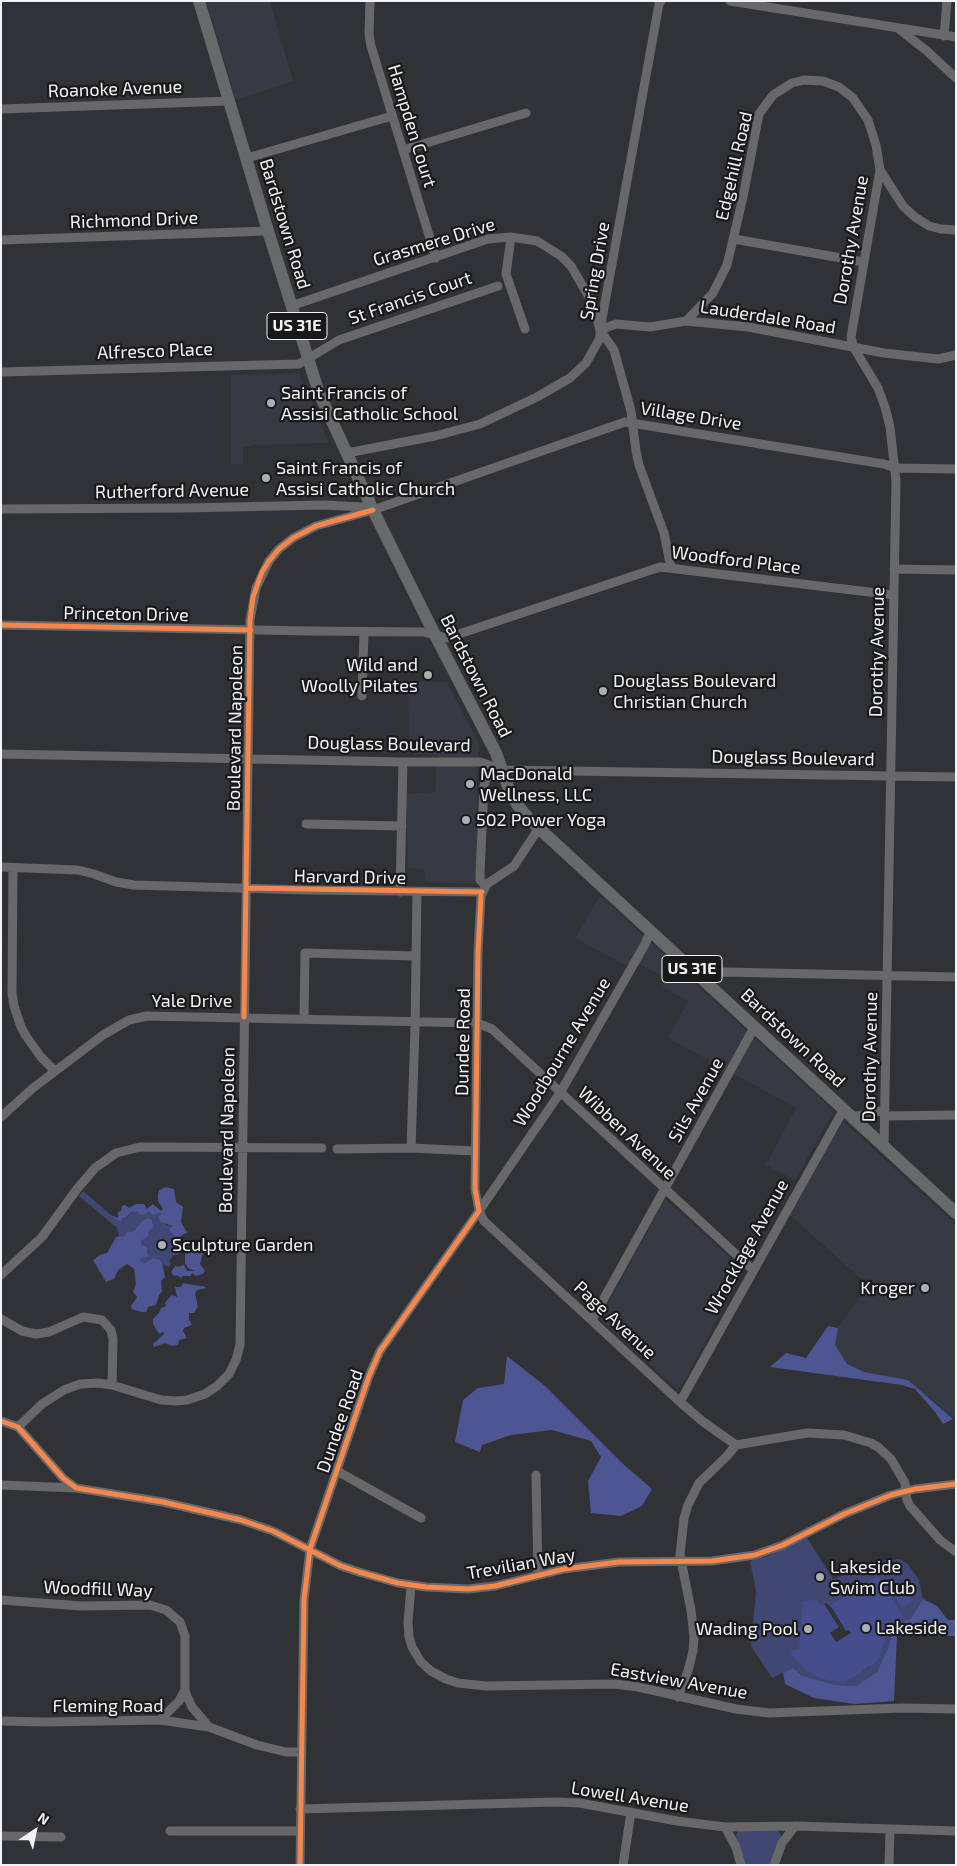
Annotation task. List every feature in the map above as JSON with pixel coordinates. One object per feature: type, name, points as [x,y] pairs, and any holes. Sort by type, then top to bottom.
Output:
[{"type":"main road","name":"Bardstown Road","points":[[199,1],[319,393],[435,635],[496,753],[508,789],[519,807],[539,828],[956,1213]]},
{"type":"street","name":"Hampden Court","points":[[370,1],[369,34],[371,46],[436,258]]},
{"type":"street","name":"Spring Drive","points":[[661,1],[600,330],[614,350],[634,424],[639,465],[664,533],[671,568]]},
{"type":"street","points":[[730,1],[956,38]]},
{"type":"street","points":[[944,36],[947,1]]},
{"type":"street","points":[[898,28],[927,51],[956,78]]},
{"type":"street","name":"Edgehill Road","points":[[686,321],[713,293],[720,281],[734,239],[759,114],[767,101],[786,86],[804,80],[823,81],[839,87],[853,98],[868,120],[876,145],[880,170],[898,200],[915,217],[929,226],[956,230]]},
{"type":"street","name":"Roanoke Avenue","points":[[1,109],[229,101]]},
{"type":"street","points":[[403,150],[526,113]]},
{"type":"street","points":[[247,158],[392,116]]},
{"type":"street","name":"Dorothy Avenue","points":[[880,170],[851,337],[854,348],[878,388],[885,407],[896,468],[884,1147]]},
{"type":"street","name":"Richmond Drive","points":[[1,240],[268,231]]},
{"type":"street","points":[[511,236],[506,274],[525,329]]},
{"type":"street","name":"Grasmere Drive","points":[[291,306],[488,239],[511,236],[529,239],[546,245],[571,266],[592,302],[600,330]]},
{"type":"street","points":[[734,239],[864,262]]},
{"type":"street","name":"St Francis Court","points":[[308,359],[339,340],[498,286]]},
{"type":"street","name":"Lauderdale Road","points":[[600,330],[616,324],[650,327],[686,321],[748,327],[854,348],[938,359],[956,355]]},
{"type":"street","points":[[347,453],[435,436],[480,424],[510,411],[570,378],[586,363],[597,345],[600,330]]},
{"type":"street","name":"Alfresco Place","points":[[1,372],[299,364],[308,359]]},
{"type":"street","name":"Village Drive","points":[[374,510],[625,422],[884,464],[896,468],[956,470]]},
{"type":"street","name":"Rutherford Avenue","points":[[1,508],[186,508],[324,505],[362,507],[374,510]]},
{"type":"street","name":"Boulevard Napoleon","points":[[18,1427],[42,1404],[64,1390],[80,1384],[98,1383],[112,1385],[161,1400],[176,1402],[205,1394],[217,1386],[233,1368],[240,1345],[251,608],[262,572],[279,549],[309,529],[374,510]]},
{"type":"street","name":"Woodford Place","points":[[435,635],[447,638],[660,567],[894,595]]},
{"type":"street","points":[[894,569],[956,570]]},
{"type":"street","name":"Princeton Drive","points":[[1,625],[423,632],[435,635]]},
{"type":"street","points":[[362,696],[364,632]]},
{"type":"street","name":"Douglass Boulevard","points":[[1,754],[480,762],[502,770],[956,777]]},
{"type":"street","points":[[400,892],[403,762]]},
{"type":"street","name":"Dundee Road","points":[[300,1865],[299,1831],[302,1800],[304,1600],[310,1549],[369,1376],[380,1351],[466,1231],[478,1211],[475,1189],[475,1151],[477,1023],[483,891],[480,874],[484,786],[486,779],[490,775],[502,770]]},
{"type":"street","points":[[306,824],[402,826]]},
{"type":"street","points":[[483,891],[514,866],[539,828]]},
{"type":"street","name":"Harvard Drive","points":[[1,867],[78,870],[116,882],[134,885],[400,892],[483,891]]},
{"type":"street","points":[[13,868],[12,993],[14,1006],[26,1036],[41,1057],[55,1071]]},
{"type":"street","points":[[411,1148],[417,892]]},
{"type":"street","name":"Woodbourne Avenue","points":[[478,1211],[560,1093],[644,946],[650,930]]},
{"type":"street","points":[[304,1018],[305,953],[416,956]]},
{"type":"street","points":[[698,974],[725,972],[956,977]]},
{"type":"street","name":"Yale Drive","points":[[1,1117],[23,1096],[103,1035],[129,1020],[147,1016],[477,1023]]},
{"type":"street","name":"Wibben Avenue","points":[[477,1023],[492,1029],[753,1270]]},
{"type":"street","name":"Sils Avenue","points":[[592,1320],[755,1026]]},
{"type":"street","points":[[848,1113],[956,1115]]},
{"type":"street","name":"Wrocklage Avenue","points":[[680,1402],[753,1270],[848,1113]]},
{"type":"street","points":[[1,1275],[42,1237],[95,1168],[116,1153],[140,1147],[322,1148]]},
{"type":"street","points":[[337,1149],[411,1148],[475,1151]]},
{"type":"street","name":"Page Avenue","points":[[478,1211],[484,1221],[680,1402],[702,1421],[736,1445]]},
{"type":"street","points":[[1,1319],[22,1331],[36,1334],[49,1332],[83,1317],[102,1320],[111,1330],[113,1339],[112,1385]]},
{"type":"street","points":[[1,1421],[18,1427],[63,1478],[76,1488]]},
{"type":"street","points":[[678,1697],[688,1671],[694,1637],[691,1610],[681,1561],[684,1518],[692,1495],[699,1483],[736,1445],[807,1433],[836,1434],[856,1438],[871,1444],[886,1454],[905,1483],[907,1500],[910,1506],[940,1540],[956,1552]]},
{"type":"street","points":[[337,1471],[421,1518]]},
{"type":"street","points":[[536,1475],[538,1574]]},
{"type":"street","name":"Trevilian Way","points":[[1,1485],[76,1488],[213,1512],[273,1531],[341,1566],[359,1572],[412,1586],[468,1589],[495,1586],[538,1574],[619,1562],[731,1559],[755,1555],[783,1545],[870,1502],[906,1491],[956,1484]]},
{"type":"street","name":"Eastview Avenue","points":[[412,1586],[408,1622],[412,1648],[427,1667],[446,1679],[458,1683],[480,1685],[615,1684],[638,1687],[736,1709],[769,1713],[902,1708],[956,1709]]},
{"type":"street","name":"Woodfill Way","points":[[1,1600],[81,1606],[150,1605],[166,1610],[180,1622],[185,1636],[185,1690],[192,1707],[209,1728]]},
{"type":"street","points":[[160,1720],[179,1701],[185,1690]]},
{"type":"street","name":"Fleming Road","points":[[1,1721],[160,1720],[209,1728],[286,1752],[302,1752]]},
{"type":"street","name":"Lowell Avenue","points":[[300,1809],[555,1802],[580,1803],[677,1821],[725,1827],[795,1826],[956,1831]]},
{"type":"street","points":[[623,1865],[631,1812]]},
{"type":"street","points":[[774,1865],[782,1843],[795,1826]]},
{"type":"street","points":[[725,1827],[736,1847],[740,1865]]},
{"type":"street","points":[[889,1865],[890,1829]]},
{"type":"street","points":[[170,1831],[299,1831]]},
{"type":"street","points":[[1,1836],[61,1837]]},
{"type":"shaded area","points":[[206,1],[270,1],[293,81],[236,100]]},
{"type":"shaded area","name":"Saint Francis of Assisi Catholic School","points":[[299,373],[329,443],[243,446],[243,464],[231,464],[231,375]]},
{"type":"shaded area","points":[[408,682],[447,682],[479,744],[477,776],[477,877],[475,884],[425,882],[424,869],[408,868],[406,794],[435,792],[437,755],[409,754]]},
{"type":"shaded area","points":[[600,896],[834,1111],[795,1180],[766,1165],[796,1108],[668,1038],[688,1001],[662,987],[667,978],[638,963],[634,970],[575,938]]},
{"type":"shaded area","points":[[843,1121],[956,1225],[956,1420],[908,1380],[864,1372],[847,1364],[834,1345],[838,1328],[868,1285],[790,1215]]},
{"type":"shaded area","points":[[166,1187],[174,1189],[176,1202],[183,1207],[181,1222],[188,1232],[181,1236],[179,1240],[182,1250],[179,1254],[173,1255],[171,1252],[175,1236],[169,1230],[173,1226],[161,1222],[158,1217],[161,1213],[153,1215],[149,1212],[142,1215],[137,1211],[133,1211],[120,1221],[110,1215],[118,1218],[118,1212],[121,1211],[122,1206],[125,1205],[129,1208],[136,1204],[144,1204],[147,1209],[153,1204],[161,1211],[163,1209],[158,1201],[159,1190]]},
{"type":"shaded area","points":[[83,1191],[117,1220],[126,1218],[133,1211],[162,1214],[166,1225],[175,1226],[175,1239],[171,1252],[173,1255],[169,1261],[171,1263],[169,1267],[158,1259],[153,1258],[144,1263],[140,1260],[147,1257],[148,1251],[141,1241],[148,1234],[148,1218],[143,1220],[134,1231],[127,1232],[124,1236],[119,1236],[117,1228],[79,1196]]},
{"type":"shaded area","points":[[665,1199],[744,1270],[683,1383],[677,1389],[600,1319]]},
{"type":"shaded area","points":[[148,1218],[152,1220],[153,1228],[148,1231],[148,1236],[141,1241],[142,1245],[147,1247],[148,1257],[141,1258],[140,1260],[144,1263],[153,1258],[158,1259],[162,1262],[165,1277],[161,1281],[162,1291],[156,1305],[148,1307],[146,1312],[142,1312],[132,1309],[131,1306],[137,1297],[133,1292],[136,1284],[134,1269],[127,1264],[118,1270],[114,1279],[106,1282],[93,1260],[107,1253],[116,1237],[124,1236],[127,1232],[134,1231],[143,1220]]},
{"type":"shaded area","points":[[190,1247],[203,1253],[200,1264],[205,1271],[203,1274],[196,1276],[192,1273],[191,1276],[182,1276],[181,1278],[177,1275],[174,1276],[171,1272],[176,1265],[177,1267],[184,1265],[187,1271],[195,1271],[188,1268],[185,1263],[185,1252]]},
{"type":"shaded area","points":[[183,1283],[206,1288],[197,1290],[195,1293],[198,1307],[194,1313],[189,1313],[192,1325],[184,1328],[183,1331],[187,1338],[179,1340],[178,1345],[172,1346],[165,1343],[154,1347],[153,1344],[165,1333],[162,1332],[160,1334],[157,1331],[153,1324],[153,1319],[161,1308],[166,1306],[165,1303],[172,1295],[177,1297],[175,1287],[181,1287]]},
{"type":"shaded area","points":[[828,1326],[838,1328],[835,1345],[847,1364],[864,1372],[908,1380],[953,1419],[943,1424],[915,1389],[902,1385],[770,1367],[786,1353],[806,1358]]},
{"type":"shaded area","points":[[507,1356],[545,1386],[623,1464],[652,1489],[642,1506],[621,1516],[591,1513],[588,1481],[601,1457],[591,1441],[552,1430],[511,1435],[482,1445],[480,1452],[455,1442],[463,1400],[478,1388],[504,1384]]},
{"type":"shaded area","points":[[807,1538],[833,1579],[882,1561],[899,1559],[908,1564],[919,1580],[923,1599],[911,1618],[895,1626],[877,1672],[856,1686],[835,1685],[801,1675],[793,1668],[772,1678],[751,1646],[756,1591],[750,1561],[768,1556]]},
{"type":"shaded area","name":"Lakeside","points":[[878,1576],[903,1616],[887,1629],[880,1657],[873,1665],[868,1666],[859,1674],[844,1682],[820,1678],[809,1673],[790,1653],[794,1650],[799,1650],[803,1601],[816,1600],[822,1606],[824,1604],[839,1627],[830,1633],[837,1642],[851,1633],[846,1631],[829,1606]]},
{"type":"shaded area","points":[[898,1580],[912,1602],[902,1608],[889,1586]]},
{"type":"shaded area","points":[[923,1599],[937,1606],[948,1620],[956,1620],[956,1636],[897,1636],[894,1701],[854,1704],[814,1698],[785,1684],[783,1673],[793,1668],[801,1675],[835,1685],[856,1686],[877,1672],[895,1626],[911,1618]]},
{"type":"shaded area","points":[[740,1830],[776,1830],[780,1832],[781,1837],[771,1865],[744,1865],[736,1836]]},
{"type":"pier","points":[[826,1603],[832,1608],[846,1631],[849,1630],[851,1633],[836,1642],[830,1633],[839,1627],[824,1604]]},
{"type":"cycle path","points":[[244,1017],[250,620],[253,597],[262,572],[269,561],[279,549],[293,538],[316,526],[373,510]]},
{"type":"cycle path","points":[[1,625],[251,630]]},
{"type":"cycle path","points":[[247,888],[482,892]]},
{"type":"cycle path","points":[[300,1865],[304,1600],[310,1549],[369,1376],[380,1351],[479,1211],[475,1189],[478,952],[481,896]]},
{"type":"cycle path","points":[[1,1421],[18,1427],[63,1478],[76,1488],[163,1502],[241,1520],[273,1531],[341,1566],[398,1583],[426,1587],[468,1589],[495,1586],[564,1569],[619,1562],[712,1561],[755,1555],[783,1545],[844,1514],[891,1495],[915,1489],[956,1484]]},
{"type":"place","name":"Saint Francis of Assisi Catholic School","points":[[271,403]]},
{"type":"place","name":"Saint Francis of Assisi Catholic Church","points":[[266,478]]},
{"type":"place","name":"Wild and Woolly Pilates","points":[[428,675]]},
{"type":"place","name":"Douglass Boulevard Christian Church","points":[[603,691]]},
{"type":"place","name":"MacDonald Wellness, LLC","points":[[470,784]]},
{"type":"place","name":"502 Power Yoga","points":[[466,820]]},
{"type":"place","name":"Sculpture Garden","points":[[162,1245]]},
{"type":"place","name":"Kroger","points":[[925,1288]]},
{"type":"place","name":"Lakeside Swim Club","points":[[820,1577]]},
{"type":"place","name":"Lakeside","points":[[866,1628]]},
{"type":"place","name":"Wading Pool","points":[[808,1629]]}]
